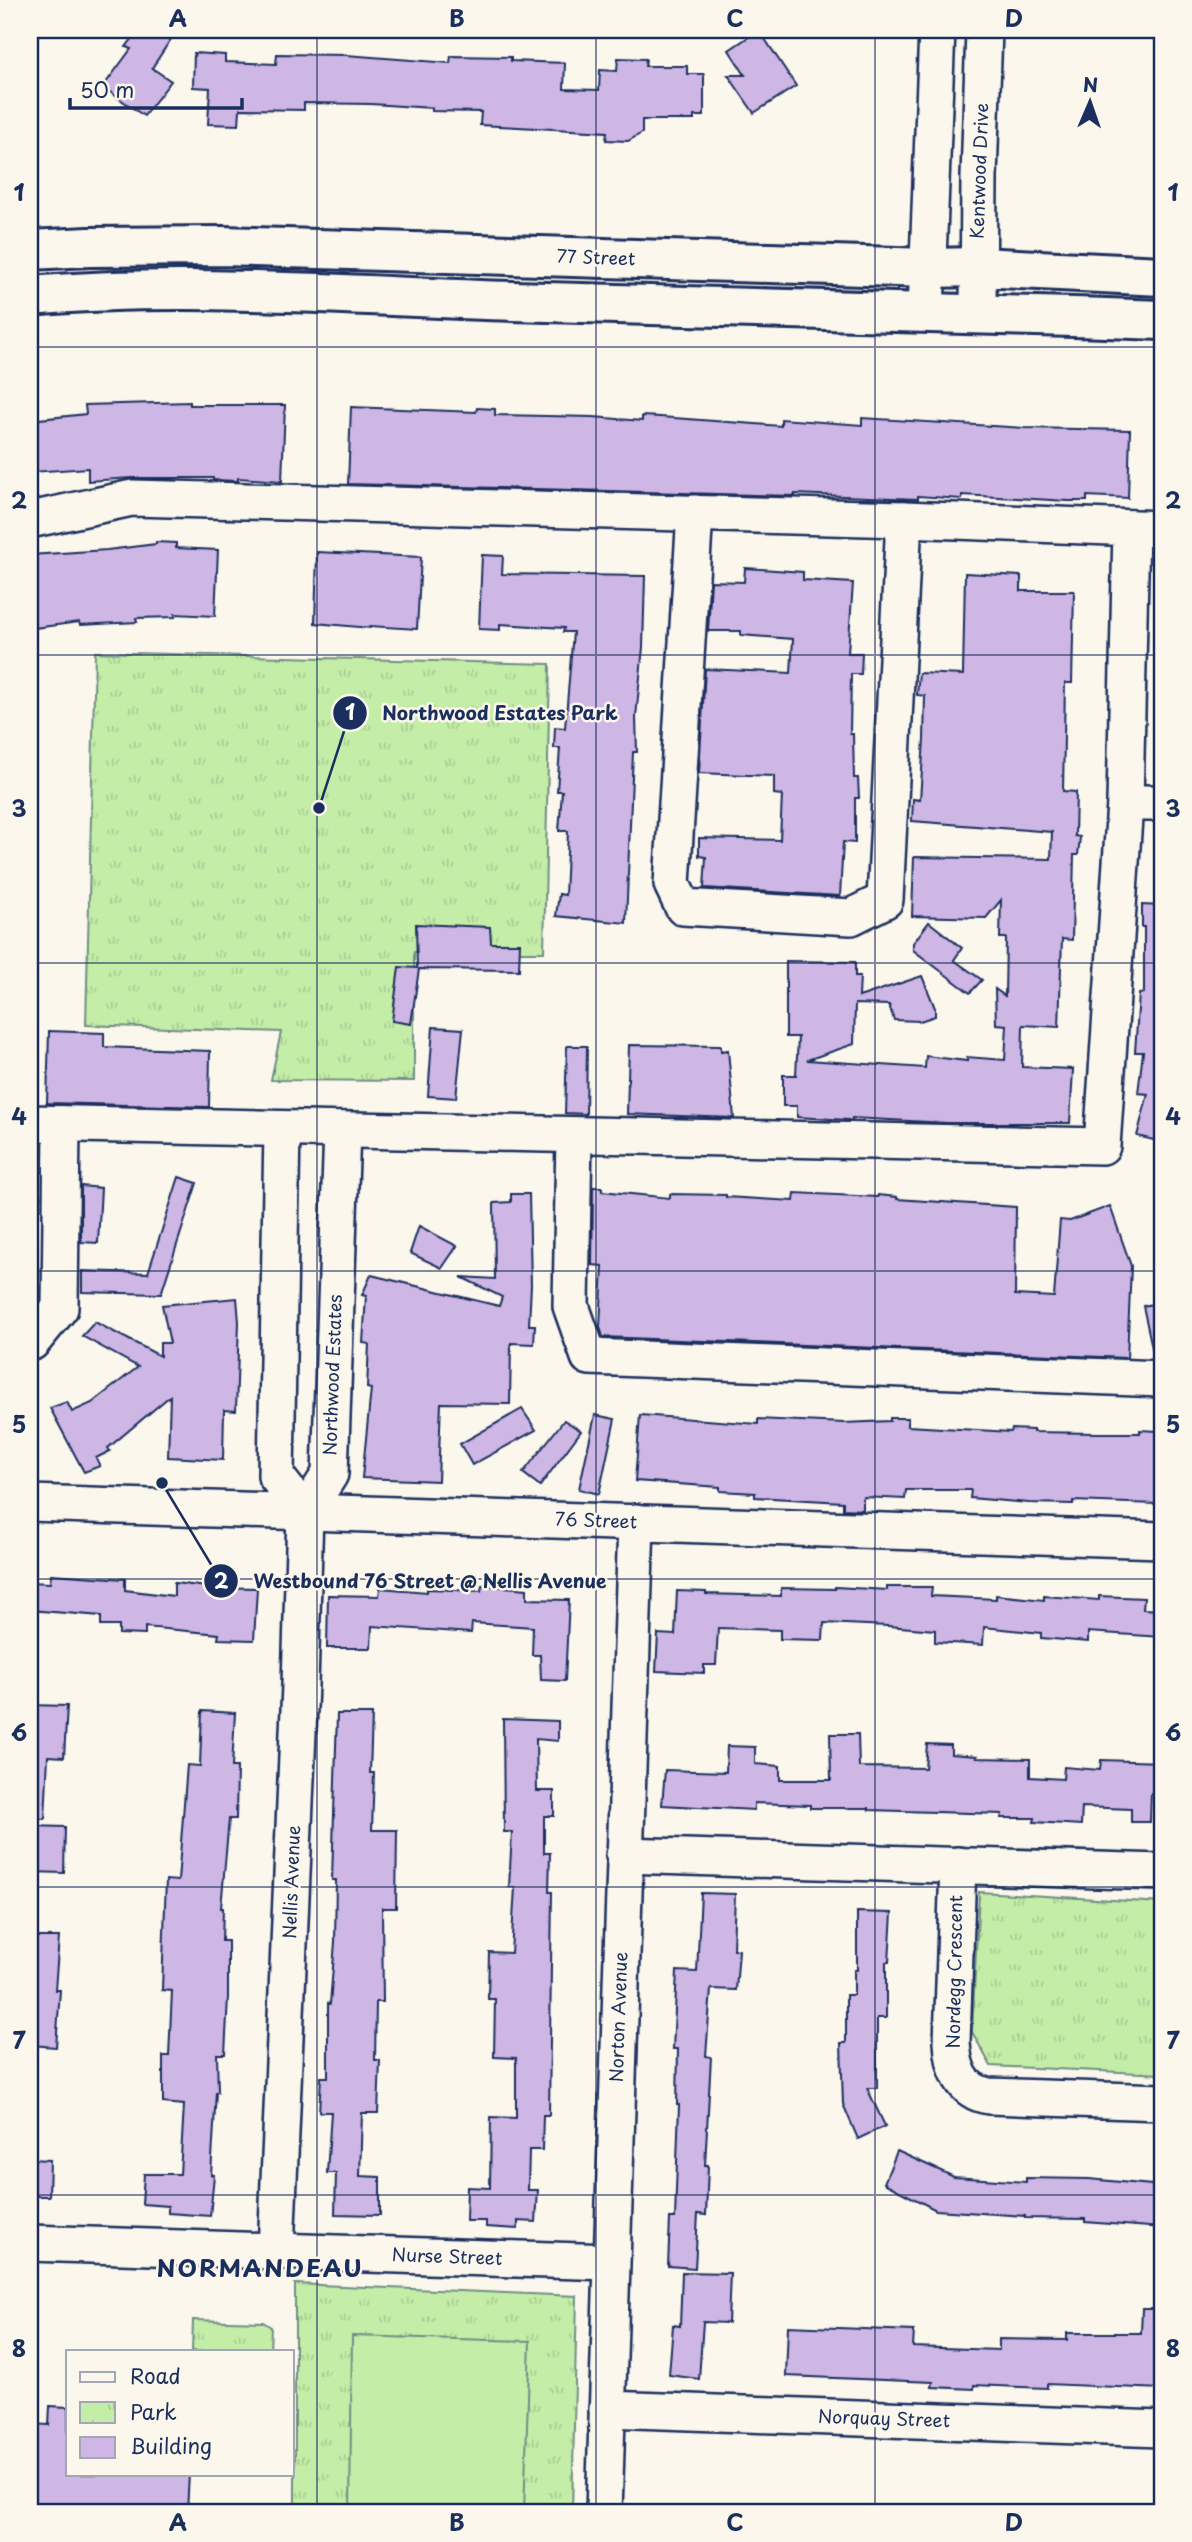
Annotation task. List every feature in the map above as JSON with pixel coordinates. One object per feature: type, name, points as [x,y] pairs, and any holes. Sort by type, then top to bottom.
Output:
[{"type":"main road","name":"77 Street","points":[[30,250],[222,246],[927,290],[978,313],[1162,320]]},
{"type":"main road","points":[[30,296],[168,289],[757,309],[789,295],[927,290],[955,285],[978,267],[1162,276]]},
{"type":"street","points":[[927,290],[937,30]]},
{"type":"street","name":"Kentwood Drive","points":[[978,313],[984,30]]},
{"type":"street","points":[[30,520],[132,498],[904,519],[1146,529],[1102,1146],[46,1123],[60,1308],[33,1342],[30,1342]]},
{"type":"street","points":[[695,513],[672,884],[683,907],[851,917],[885,900],[904,519]]},
{"type":"street","points":[[1125,803],[1162,803]]},
{"type":"street","points":[[282,1129],[276,1476],[305,1513]]},
{"type":"street","name":"Northwood Estates","points":[[305,1513],[330,1474],[342,1130]]},
{"type":"street","points":[[574,1135],[571,1306],[589,1357],[1162,1379]]},
{"type":"street","name":"76 Street","points":[[30,1503],[1162,1540]]},
{"type":"street","name":"Nellis Avenue","points":[[276,2251],[305,1513]]},
{"type":"street","name":"Norton Avenue","points":[[604,2512],[636,1522]]},
{"type":"street","points":[[624,1855],[1162,1872]]},
{"type":"street","name":"Nordegg Crescent","points":[[958,1865],[951,2042],[955,2071],[961,2080],[978,2095],[1162,2102]]},
{"type":"street","name":"Nurse Street","points":[[30,2243],[611,2262]]},
{"type":"street","name":"Norquay Street","points":[[607,2409],[1162,2429]]},
{"type":"green space","points":[[95,652],[550,664],[544,952],[414,952],[414,1081],[271,1080],[281,1032],[86,1025]]},
{"type":"green space","points":[[979,1892],[1162,1903],[1162,2074],[991,2066],[972,2032]]},
{"type":"green space","points":[[295,2284],[577,2296],[572,2512],[295,2512]]},
{"type":"green space","points":[[193,2320],[263,2322],[271,2327],[270,2350],[192,2350]]},
{"type":"green space","points":[[352,2336],[530,2341],[524,2512],[350,2512]]},
{"type":"building","points":[[139,30],[158,30],[171,39],[152,68],[171,81],[144,116],[103,87],[131,49],[126,47]]},
{"type":"building","points":[[759,30],[796,86],[754,113],[728,75],[745,75],[729,50]]},
{"type":"building","points":[[194,53],[225,55],[225,62],[276,64],[277,54],[346,55],[450,63],[451,56],[511,57],[511,61],[565,63],[564,89],[599,90],[600,70],[617,71],[618,58],[646,59],[645,66],[687,66],[687,74],[704,74],[704,116],[694,116],[694,120],[642,120],[642,133],[628,141],[606,140],[607,132],[480,125],[481,112],[432,111],[432,108],[371,104],[304,103],[304,110],[240,109],[239,125],[208,124],[210,88],[193,87]]},
{"type":"building","points":[[190,402],[190,405],[285,405],[282,481],[238,478],[238,481],[213,478],[132,478],[88,481],[88,468],[32,472],[30,420],[86,414],[85,405]]},
{"type":"building","points":[[351,407],[476,412],[477,408],[495,409],[495,415],[642,421],[642,416],[781,426],[781,419],[862,425],[862,418],[1025,428],[1130,430],[1128,498],[1087,496],[1087,501],[1068,501],[962,495],[962,499],[918,496],[918,499],[348,484]]},
{"type":"building","points":[[156,542],[176,543],[176,548],[218,550],[215,616],[175,614],[175,617],[136,618],[137,622],[80,625],[79,622],[34,628],[30,555],[107,550]]},
{"type":"building","points":[[317,552],[421,557],[417,629],[315,623]]},
{"type":"building","points":[[482,555],[503,556],[502,574],[645,576],[643,647],[636,717],[637,752],[633,752],[626,923],[556,916],[559,894],[565,895],[568,831],[559,831],[562,791],[557,791],[560,748],[554,748],[555,727],[565,728],[573,632],[563,632],[564,628],[500,624],[500,630],[479,629]]},
{"type":"building","points":[[745,568],[803,572],[803,580],[853,583],[848,653],[862,653],[861,674],[851,674],[850,734],[853,734],[854,778],[858,778],[859,798],[855,798],[855,843],[843,842],[840,896],[704,888],[706,857],[699,856],[699,838],[780,840],[782,795],[774,794],[774,776],[699,773],[705,669],[791,673],[793,639],[741,635],[741,631],[708,631],[711,581],[744,582]]},
{"type":"building","points":[[965,573],[1021,576],[1021,591],[1074,591],[1072,683],[1065,683],[1063,791],[1076,792],[1075,836],[1080,837],[1078,855],[1074,855],[1072,940],[1062,939],[1059,1027],[1023,1025],[1022,1067],[1073,1069],[1070,1123],[948,1123],[852,1118],[852,1121],[797,1117],[797,1106],[783,1106],[783,1075],[796,1075],[798,1037],[786,1037],[786,961],[855,962],[855,976],[860,976],[859,997],[922,976],[935,1008],[935,1016],[920,1021],[894,1020],[889,1005],[855,1004],[854,1044],[807,1060],[925,1068],[926,1056],[967,1061],[967,1057],[1005,1060],[1007,1025],[996,1024],[995,989],[1005,996],[1006,938],[1000,938],[1001,900],[986,918],[912,916],[914,857],[1051,859],[1052,832],[912,821],[913,799],[920,800],[924,739],[925,696],[917,695],[919,673],[963,675]]},
{"type":"building","points":[[1142,905],[1162,906],[1162,1142],[1137,1136],[1148,1094],[1138,1093],[1143,1052],[1135,1052],[1139,994],[1144,993]]},
{"type":"building","points":[[929,922],[962,948],[954,960],[982,980],[970,993],[913,950],[913,943]]},
{"type":"building","points":[[416,924],[490,927],[491,943],[520,943],[519,970],[419,969],[411,1024],[392,1021],[399,967],[417,968]]},
{"type":"building","points":[[433,1027],[463,1029],[456,1098],[428,1096]]},
{"type":"building","points":[[49,1031],[104,1033],[104,1047],[210,1051],[209,1107],[47,1103]]},
{"type":"building","points":[[629,1045],[721,1046],[721,1051],[728,1050],[734,1118],[627,1114]]},
{"type":"building","points":[[567,1046],[587,1046],[586,1114],[565,1113]]},
{"type":"building","points":[[179,1177],[197,1183],[161,1294],[82,1292],[82,1271],[148,1273]]},
{"type":"building","points":[[81,1186],[101,1188],[98,1243],[81,1242]]},
{"type":"building","points":[[593,1187],[602,1187],[602,1191],[670,1198],[670,1194],[726,1195],[794,1201],[795,1193],[878,1195],[897,1199],[1016,1207],[1015,1295],[1054,1297],[1060,1220],[1070,1221],[1110,1206],[1131,1266],[1127,1358],[603,1337],[600,1327],[603,1266],[592,1265]]},
{"type":"building","points":[[511,1194],[529,1194],[529,1325],[535,1325],[534,1344],[511,1343],[510,1404],[441,1403],[438,1481],[362,1478],[371,1389],[367,1388],[369,1344],[363,1343],[366,1296],[362,1295],[371,1275],[499,1306],[502,1297],[461,1277],[495,1279],[494,1203],[511,1202]]},
{"type":"building","points":[[419,1226],[457,1246],[442,1268],[410,1253]]},
{"type":"building","points":[[237,1298],[239,1322],[236,1411],[224,1410],[223,1460],[168,1457],[170,1396],[108,1448],[110,1451],[96,1458],[100,1466],[84,1472],[50,1408],[67,1402],[72,1412],[92,1403],[138,1367],[82,1336],[95,1322],[160,1356],[160,1343],[170,1343],[162,1305]]},
{"type":"building","points":[[1162,1302],[1162,1356],[1154,1357],[1143,1306]]},
{"type":"building","points":[[522,1409],[536,1430],[472,1465],[460,1444]]},
{"type":"building","points":[[595,1415],[615,1419],[599,1494],[579,1489]]},
{"type":"building","points":[[640,1415],[758,1424],[758,1419],[844,1423],[908,1418],[908,1426],[1011,1432],[1012,1429],[1096,1433],[1158,1431],[1157,1504],[1073,1501],[1073,1504],[1029,1503],[970,1498],[971,1490],[906,1490],[905,1499],[863,1497],[863,1510],[843,1509],[843,1502],[755,1497],[755,1493],[720,1491],[720,1487],[635,1481]]},
{"type":"building","points":[[564,1420],[581,1431],[540,1486],[523,1473]]},
{"type":"building","points":[[51,1574],[125,1579],[125,1590],[174,1596],[174,1583],[257,1588],[254,1640],[218,1639],[219,1634],[145,1627],[145,1635],[119,1634],[119,1626],[101,1626],[101,1616],[30,1610],[30,1582],[50,1583]]},
{"type":"building","points":[[482,1585],[527,1589],[527,1599],[569,1600],[565,1681],[541,1680],[540,1655],[532,1655],[533,1627],[472,1623],[471,1633],[372,1626],[371,1648],[327,1648],[328,1595],[379,1596],[380,1588],[427,1592],[427,1589],[481,1591]]},
{"type":"building","points":[[887,1587],[932,1587],[931,1596],[996,1599],[996,1595],[1044,1600],[1044,1596],[1099,1600],[1099,1596],[1144,1598],[1143,1609],[1162,1610],[1162,1637],[1088,1632],[1088,1642],[1041,1638],[1041,1633],[984,1627],[983,1645],[935,1642],[935,1630],[888,1626],[824,1623],[823,1640],[780,1639],[780,1630],[718,1628],[716,1665],[704,1665],[704,1673],[656,1671],[658,1634],[675,1635],[677,1591],[781,1596],[781,1588],[887,1590]]},
{"type":"building","points":[[30,1705],[67,1706],[64,1757],[48,1756],[45,1819],[30,1818]]},
{"type":"building","points":[[202,1711],[235,1713],[232,1767],[237,1767],[236,1819],[229,1819],[221,1908],[222,1941],[228,1941],[228,1997],[225,2054],[217,2054],[218,2092],[210,2216],[168,2213],[168,2206],[142,2204],[144,2174],[180,2174],[184,2105],[163,2103],[163,2056],[169,2056],[172,1991],[162,1990],[166,1880],[178,1881],[187,1765],[200,1766]]},
{"type":"building","points":[[337,1714],[372,1714],[372,1830],[397,1830],[396,1908],[382,1908],[383,2002],[376,2002],[375,2060],[380,2060],[378,2113],[362,2113],[360,2176],[380,2177],[380,2215],[335,2214],[336,2173],[327,2173],[331,2112],[319,2112],[321,2077],[328,2077],[328,2003],[330,2004],[335,1942],[336,1880],[332,1880]]},
{"type":"building","points":[[503,1719],[558,1721],[558,1741],[536,1739],[537,1791],[554,1791],[554,1816],[544,1816],[544,1853],[550,1853],[549,1892],[552,1892],[549,2115],[543,2115],[542,2150],[529,2150],[528,2190],[538,2190],[536,2222],[518,2221],[518,2229],[486,2227],[486,2221],[466,2221],[467,2187],[490,2188],[491,2117],[516,2118],[516,2058],[494,2057],[495,1999],[488,1999],[489,1952],[511,1953],[515,1887],[509,1887],[512,1832],[504,1832]]},
{"type":"building","points":[[830,1734],[858,1734],[859,1767],[925,1768],[927,1744],[951,1745],[951,1754],[977,1756],[976,1758],[1030,1759],[1030,1777],[1063,1779],[1064,1767],[1100,1770],[1101,1760],[1162,1762],[1162,1794],[1151,1793],[1150,1822],[1131,1822],[1131,1809],[1082,1807],[1081,1825],[1034,1822],[1035,1818],[1001,1818],[1002,1814],[810,1808],[810,1805],[754,1803],[754,1810],[662,1805],[665,1770],[726,1772],[727,1746],[755,1747],[755,1764],[780,1766],[780,1780],[831,1780]]},
{"type":"building","points":[[32,1826],[65,1827],[64,1873],[30,1872]]},
{"type":"building","points":[[701,1893],[735,1894],[733,1949],[739,1950],[736,1990],[711,1989],[706,2056],[711,2057],[705,2165],[708,2165],[706,2215],[698,2214],[695,2268],[668,2266],[670,2218],[675,2218],[679,2105],[678,2049],[673,2049],[677,1971],[697,1972]]},
{"type":"building","points":[[857,1912],[892,1913],[889,1962],[886,1962],[886,2018],[877,2018],[877,2088],[867,2088],[885,2126],[858,2139],[843,2104],[841,2043],[846,2043],[846,1995],[854,1995]]},
{"type":"building","points":[[30,1937],[59,1937],[55,1990],[60,1990],[56,2047],[30,2045]]},
{"type":"building","points":[[897,2151],[954,2177],[1026,2182],[1026,2178],[1089,2179],[1162,2186],[1162,2228],[1085,2222],[1085,2219],[1025,2218],[936,2210],[884,2183]]},
{"type":"building","points":[[30,2159],[50,2160],[49,2196],[30,2196]]},
{"type":"building","points":[[682,2272],[730,2273],[728,2323],[703,2322],[699,2379],[669,2375],[673,2325],[680,2326]]},
{"type":"building","points":[[1142,2309],[1162,2309],[1162,2389],[1047,2384],[1047,2388],[974,2385],[974,2389],[932,2387],[933,2382],[786,2376],[788,2326],[914,2331],[913,2347],[999,2350],[999,2339],[1067,2340],[1067,2333],[1141,2333]]},
{"type":"building","points":[[50,2406],[66,2407],[66,2476],[189,2476],[187,2512],[30,2512],[30,2424],[49,2425]]},
{"type":"place","name":"Northwood Estates Park","points":[[319,808]]},
{"type":"place","name":"Westbound 76 Street @ Nellis Avenue","points":[[162,1483]]},
{"type":"district","name":"NORMANDEAU","points":[[260,2269]]}]
